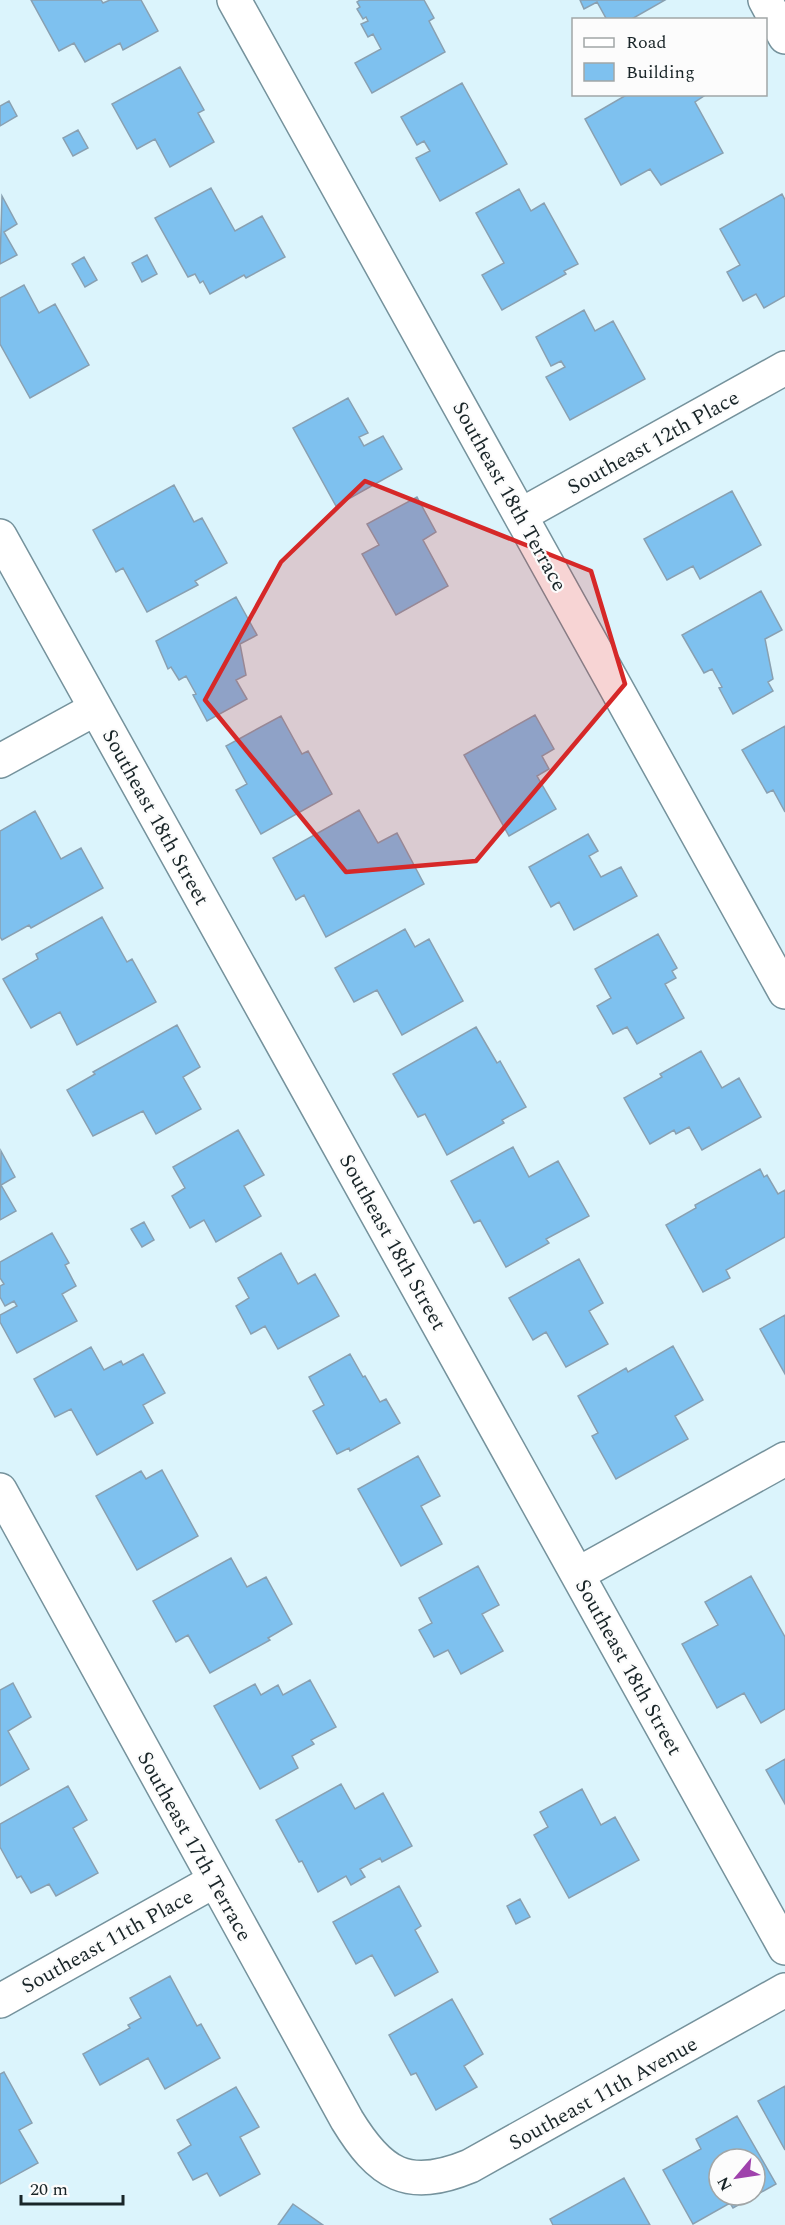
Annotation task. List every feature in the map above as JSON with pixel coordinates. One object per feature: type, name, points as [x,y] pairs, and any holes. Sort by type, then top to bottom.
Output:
[{"type":"street","name":"Southeast 18th Terrace","points":[[234,0],[785,992]]},
{"type":"street","points":[[765,0],[785,37]]},
{"type":"street","name":"Southeast 12th Place","points":[[521,515],[785,368]]},
{"type":"street","name":"Southeast 18th Street","points":[[0,536],[785,1948]]},
{"type":"street","points":[[0,762],[95,709]]},
{"type":"street","points":[[578,1574],[785,1459]]},
{"type":"street","name":"Southeast 17th Terrace","points":[[0,1490],[358,2139],[384,2166],[414,2178]]},
{"type":"street","name":"Southeast 11th Place","points":[[0,2001],[214,1881]]},
{"type":"street","name":"Southeast 11th Avenue","points":[[414,2178],[443,2176],[470,2166],[785,1990]]},
{"type":"highlighted area","points":[[365,481],[591,571],[625,684],[476,861],[346,872],[205,700],[281,562]]},
{"type":"building","points":[[31,0],[101,0],[103,3],[110,0],[141,0],[158,31],[123,50],[120,43],[85,62],[74,43],[59,51]]},
{"type":"building","points":[[360,0],[424,0],[434,18],[429,21],[445,52],[372,93],[355,63],[381,49],[373,34],[368,37],[361,24],[368,21],[366,17],[363,19],[357,9],[360,7],[357,2]]},
{"type":"building","points":[[580,0],[665,0],[634,18],[606,18],[597,2],[584,9]]},
{"type":"building","points":[[180,67],[204,110],[198,113],[214,142],[170,167],[155,139],[137,149],[112,104]]},
{"type":"building","points":[[462,83],[507,164],[440,201],[416,158],[430,151],[424,141],[417,145],[401,117]]},
{"type":"building","points":[[625,96],[704,96],[695,102],[723,153],[661,185],[650,169],[621,185],[585,119]]},
{"type":"building","points":[[9,101],[17,116],[0,126],[0,106]]},
{"type":"building","points":[[78,130],[88,148],[73,156],[63,138]]},
{"type":"building","points":[[211,188],[235,231],[262,216],[285,257],[246,278],[244,275],[210,294],[203,281],[200,283],[195,274],[188,277],[155,218]]},
{"type":"building","points":[[519,189],[531,211],[544,203],[578,264],[564,271],[566,274],[502,310],[482,275],[504,263],[476,213]]},
{"type":"building","points":[[782,194],[785,200],[785,296],[764,308],[756,294],[743,301],[727,272],[740,265],[720,229]]},
{"type":"building","points":[[2,196],[17,224],[4,232],[17,255],[0,264]]},
{"type":"building","points":[[147,255],[157,274],[142,282],[132,263]]},
{"type":"building","points":[[84,257],[97,280],[85,287],[72,264]]},
{"type":"building","points":[[24,285],[39,313],[55,304],[89,365],[30,398],[0,344],[0,298]]},
{"type":"building","points":[[584,310],[595,331],[613,321],[645,379],[570,420],[546,377],[565,367],[561,361],[551,366],[536,337]]},
{"type":"building","points":[[348,398],[368,433],[359,437],[364,446],[383,436],[402,469],[336,506],[293,428]]},
{"type":"building","points":[[174,485],[194,522],[202,518],[227,563],[195,581],[198,585],[147,612],[123,568],[116,572],[93,530]]},
{"type":"building","points":[[732,491],[761,545],[700,579],[693,566],[667,580],[644,539]]},
{"type":"building","points":[[417,497],[436,532],[423,540],[448,586],[396,615],[362,554],[379,545],[367,524]]},
{"type":"building","points":[[761,591],[782,630],[765,639],[773,679],[768,682],[773,691],[733,714],[712,669],[704,673],[682,635]]},
{"type":"building","points":[[236,597],[257,635],[240,644],[246,675],[236,680],[247,699],[207,721],[186,676],[179,680],[171,667],[168,669],[156,641]]},
{"type":"building","points":[[535,715],[554,749],[542,756],[549,769],[537,776],[556,809],[509,836],[464,755]]},
{"type":"building","points":[[281,716],[302,754],[308,751],[332,794],[261,834],[236,790],[247,784],[226,746]]},
{"type":"building","points":[[785,726],[785,812],[773,790],[767,793],[742,750]]},
{"type":"building","points":[[359,810],[378,843],[397,833],[424,884],[326,937],[304,895],[296,900],[273,858]]},
{"type":"building","points":[[35,811],[61,859],[81,848],[103,888],[31,928],[29,925],[2,940],[0,937],[0,831]]},
{"type":"building","points":[[588,834],[598,851],[589,856],[601,877],[621,867],[637,896],[574,930],[559,902],[551,907],[529,867]]},
{"type":"building","points":[[102,917],[127,962],[132,959],[156,1002],[77,1045],[60,1012],[31,1028],[3,979],[38,959],[36,954]]},
{"type":"building","points":[[405,929],[415,947],[429,939],[463,1001],[402,1035],[377,990],[354,1002],[335,968]]},
{"type":"building","points":[[658,934],[677,968],[672,971],[676,978],[665,984],[684,1018],[637,1044],[627,1027],[613,1034],[597,1006],[611,998],[595,969]]},
{"type":"building","points":[[177,1025],[200,1067],[183,1077],[201,1109],[156,1134],[143,1111],[93,1136],[67,1090],[95,1074],[93,1072]]},
{"type":"building","points":[[476,1027],[497,1063],[500,1061],[526,1107],[502,1120],[504,1123],[447,1155],[425,1114],[418,1117],[393,1074]]},
{"type":"building","points":[[701,1051],[722,1088],[739,1078],[761,1117],[702,1150],[689,1127],[676,1134],[674,1130],[650,1144],[624,1098],[662,1077],[660,1074]]},
{"type":"building","points":[[238,1130],[264,1175],[244,1186],[261,1216],[216,1242],[204,1220],[190,1228],[172,1196],[185,1188],[173,1167]]},
{"type":"building","points":[[513,1147],[529,1177],[558,1161],[589,1216],[546,1239],[549,1243],[506,1267],[480,1220],[474,1223],[451,1181]]},
{"type":"building","points":[[1,1151],[15,1177],[1,1185],[16,1211],[0,1220]]},
{"type":"building","points":[[760,1169],[764,1177],[767,1175],[778,1194],[785,1190],[785,1237],[726,1270],[730,1278],[703,1292],[666,1225],[696,1208],[695,1205]]},
{"type":"building","points":[[144,1222],[154,1240],[142,1247],[131,1229]]},
{"type":"building","points":[[52,1233],[69,1263],[65,1265],[76,1286],[62,1294],[77,1321],[17,1353],[0,1322],[0,1315],[17,1306],[14,1301],[5,1306],[0,1297],[0,1286],[4,1284],[0,1278],[0,1262]]},
{"type":"building","points":[[281,1253],[298,1284],[315,1274],[339,1316],[278,1349],[265,1326],[251,1334],[236,1306],[249,1298],[238,1278]]},
{"type":"building","points":[[579,1259],[603,1303],[589,1311],[608,1344],[566,1367],[546,1332],[533,1340],[509,1298]]},
{"type":"building","points":[[785,1315],[785,1374],[760,1329]]},
{"type":"building","points":[[673,1346],[703,1400],[675,1416],[688,1439],[616,1479],[592,1436],[598,1433],[578,1396],[626,1368],[628,1372]]},
{"type":"building","points":[[91,1347],[104,1370],[121,1361],[123,1365],[143,1354],[165,1393],[143,1405],[153,1423],[97,1455],[71,1409],[55,1417],[34,1379]]},
{"type":"building","points":[[350,1354],[380,1402],[386,1399],[400,1423],[350,1451],[349,1448],[337,1454],[313,1411],[324,1405],[309,1377]]},
{"type":"building","points":[[418,1456],[440,1496],[421,1506],[442,1544],[401,1566],[358,1489]]},
{"type":"building","points":[[162,1470],[198,1536],[137,1570],[96,1496],[141,1471],[146,1479]]},
{"type":"building","points":[[231,1558],[247,1587],[266,1577],[292,1624],[268,1638],[270,1640],[210,1673],[188,1635],[176,1642],[153,1601]]},
{"type":"building","points":[[478,1566],[499,1605],[482,1614],[503,1651],[461,1674],[448,1650],[434,1657],[419,1630],[432,1623],[419,1598]]},
{"type":"building","points":[[751,1576],[785,1637],[785,1709],[761,1723],[744,1693],[717,1708],[682,1644],[718,1625],[705,1602]]},
{"type":"building","points":[[310,1680],[336,1727],[311,1740],[314,1744],[292,1756],[298,1768],[260,1789],[214,1706],[255,1684],[261,1695],[278,1685],[283,1695]]},
{"type":"building","points":[[13,1683],[31,1717],[8,1731],[29,1769],[0,1786],[0,1690]]},
{"type":"building","points":[[785,1759],[785,1804],[766,1770]]},
{"type":"building","points":[[341,1784],[355,1809],[383,1793],[412,1846],[382,1862],[380,1858],[360,1869],[365,1877],[351,1885],[346,1876],[318,1892],[276,1820]]},
{"type":"building","points":[[68,1786],[87,1820],[73,1828],[98,1873],[56,1896],[49,1884],[31,1893],[21,1876],[17,1878],[0,1847],[0,1824]]},
{"type":"building","points":[[582,1789],[601,1825],[615,1817],[639,1860],[569,1898],[534,1835],[548,1827],[540,1812]]},
{"type":"building","points":[[399,1886],[421,1926],[415,1930],[438,1972],[395,1996],[372,1955],[356,1964],[333,1922]]},
{"type":"building","points":[[520,1899],[530,1917],[516,1924],[507,1906]]},
{"type":"building","points":[[170,1976],[197,2026],[201,2024],[220,2058],[165,2089],[148,2058],[100,2085],[83,2054],[130,2028],[128,2025],[141,2018],[130,1998]]},
{"type":"building","points":[[452,1999],[483,2054],[464,2066],[477,2087],[436,2110],[416,2073],[411,2075],[389,2035]]},
{"type":"building","points":[[4,2072],[32,2123],[19,2130],[38,2163],[0,2184],[0,2074]]},
{"type":"building","points":[[785,2086],[785,2150],[758,2101]]},
{"type":"building","points":[[236,2087],[259,2127],[240,2137],[260,2174],[220,2196],[207,2173],[193,2180],[178,2153],[191,2145],[177,2120]]},
{"type":"building","points":[[737,2116],[755,2147],[707,2147],[707,2207],[723,2207],[693,2224],[663,2170],[701,2149],[696,2139]]},
{"type":"building","points":[[767,2168],[776,2184],[767,2189]]},
{"type":"building","points":[[624,2178],[650,2225],[553,2225],[550,2219]]},
{"type":"building","points":[[293,2204],[323,2225],[278,2225]]}]
